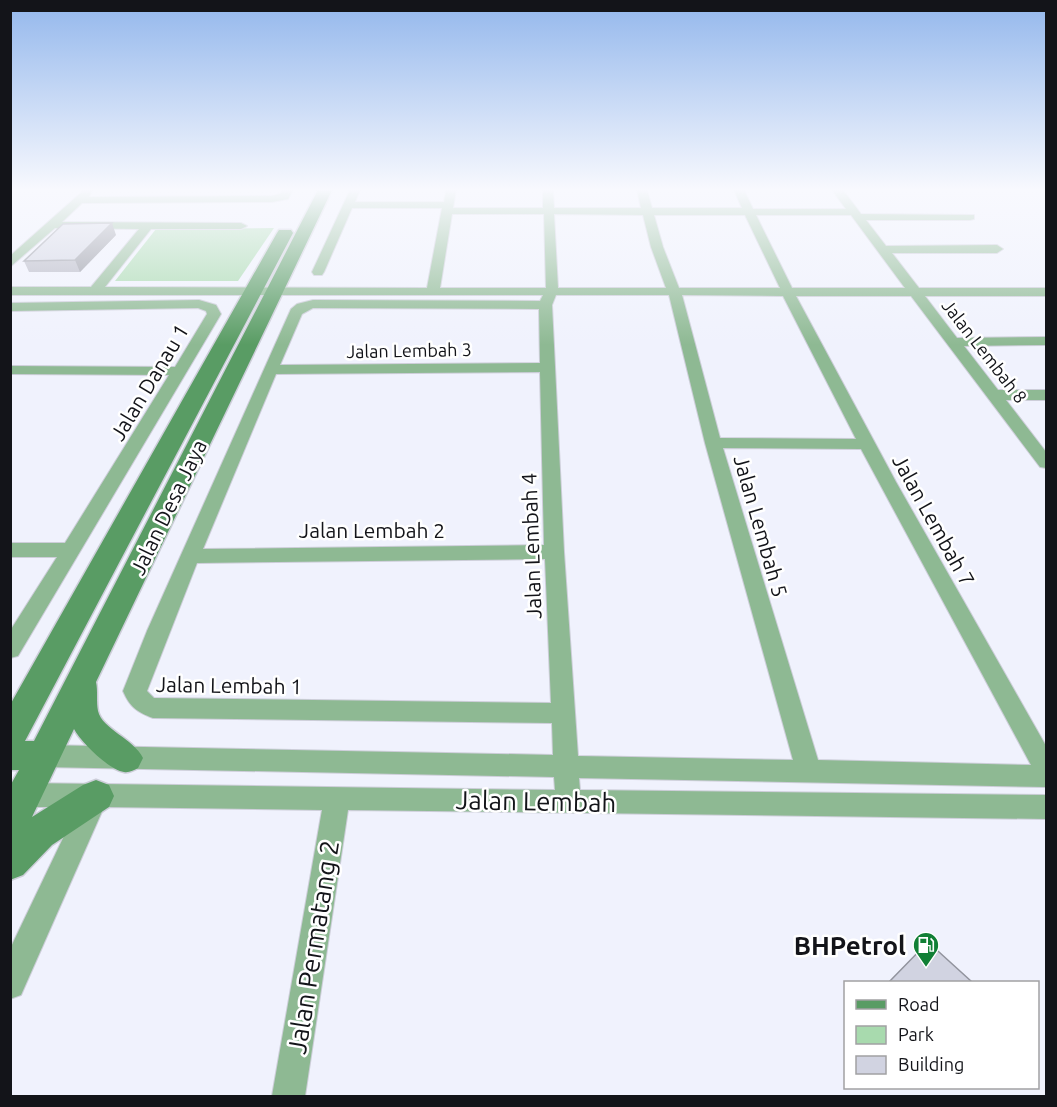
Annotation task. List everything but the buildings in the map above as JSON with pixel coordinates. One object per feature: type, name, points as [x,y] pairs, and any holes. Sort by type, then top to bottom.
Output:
[{"type":"main road","name":"Jalan Desa Jaya","points":[[15,805],[44,756],[81,682],[286,242]]},
{"type":"main road","name":"Jalan Desa Jaya","points":[[10,737],[21,707],[294,242]]},
{"type":"main road","points":[[81,682],[82,713],[91,730],[126,758]]},
{"type":"main road","points":[[10,755],[44,756]]},
{"type":"main road","points":[[10,862],[39,833],[96,796]]},
{"type":"street","points":[[10,264],[34,242]]},
{"type":"street","points":[[95,291],[134,242]]},
{"type":"street","points":[[318,272],[332,242]]},
{"type":"street","points":[[433,291],[443,242]]},
{"type":"street","name":"Jalan Lembah 4","points":[[549,242],[548,367],[554,552],[568,801]]},
{"type":"street","name":"Jalan Lembah 5","points":[[656,242],[674,291],[713,443],[809,771]]},
{"type":"street","name":"Jalan Lembah 7","points":[[763,242],[786,292],[866,444],[1047,768]]},
{"type":"street","name":"Jalan Lembah 8","points":[[877,242],[1046,462]]},
{"type":"street","points":[[883,250],[996,249]]},
{"type":"street","points":[[10,291],[433,291],[549,298],[674,291],[1047,292]]},
{"type":"street","name":"Jalan Lembah 1","points":[[549,298],[313,304],[302,307],[296,312],[136,683],[137,699],[153,708],[563,712]]},
{"type":"street","name":"Jalan Danau 1","points":[[10,307],[199,304],[214,311],[213,318],[10,650]]},
{"type":"street","points":[[954,342],[1047,341]]},
{"type":"street","name":"Jalan Lembah 3","points":[[270,370],[548,367]]},
{"type":"street","points":[[10,370],[180,371]]},
{"type":"street","points":[[994,395],[1047,395]]},
{"type":"street","points":[[713,443],[866,444]]},
{"type":"street","points":[[10,550],[71,550]]},
{"type":"street","name":"Jalan Lembah 2","points":[[191,556],[554,552]]},
{"type":"street","name":"Jalan Lembah","points":[[44,756],[1047,776]]},
{"type":"street","points":[[10,984],[96,796]]},
{"type":"street","name":"Jalan Lembah","points":[[15,805],[96,796],[1047,807]]},
{"type":"street","name":"Jalan Permatang 2","points":[[288,1096],[337,798]]},
{"type":"green space","points":[[146,242],[265,242],[238,281],[115,281]]},
{"type":"place","name":"BHPetrol","points":[[926,968]]}]
